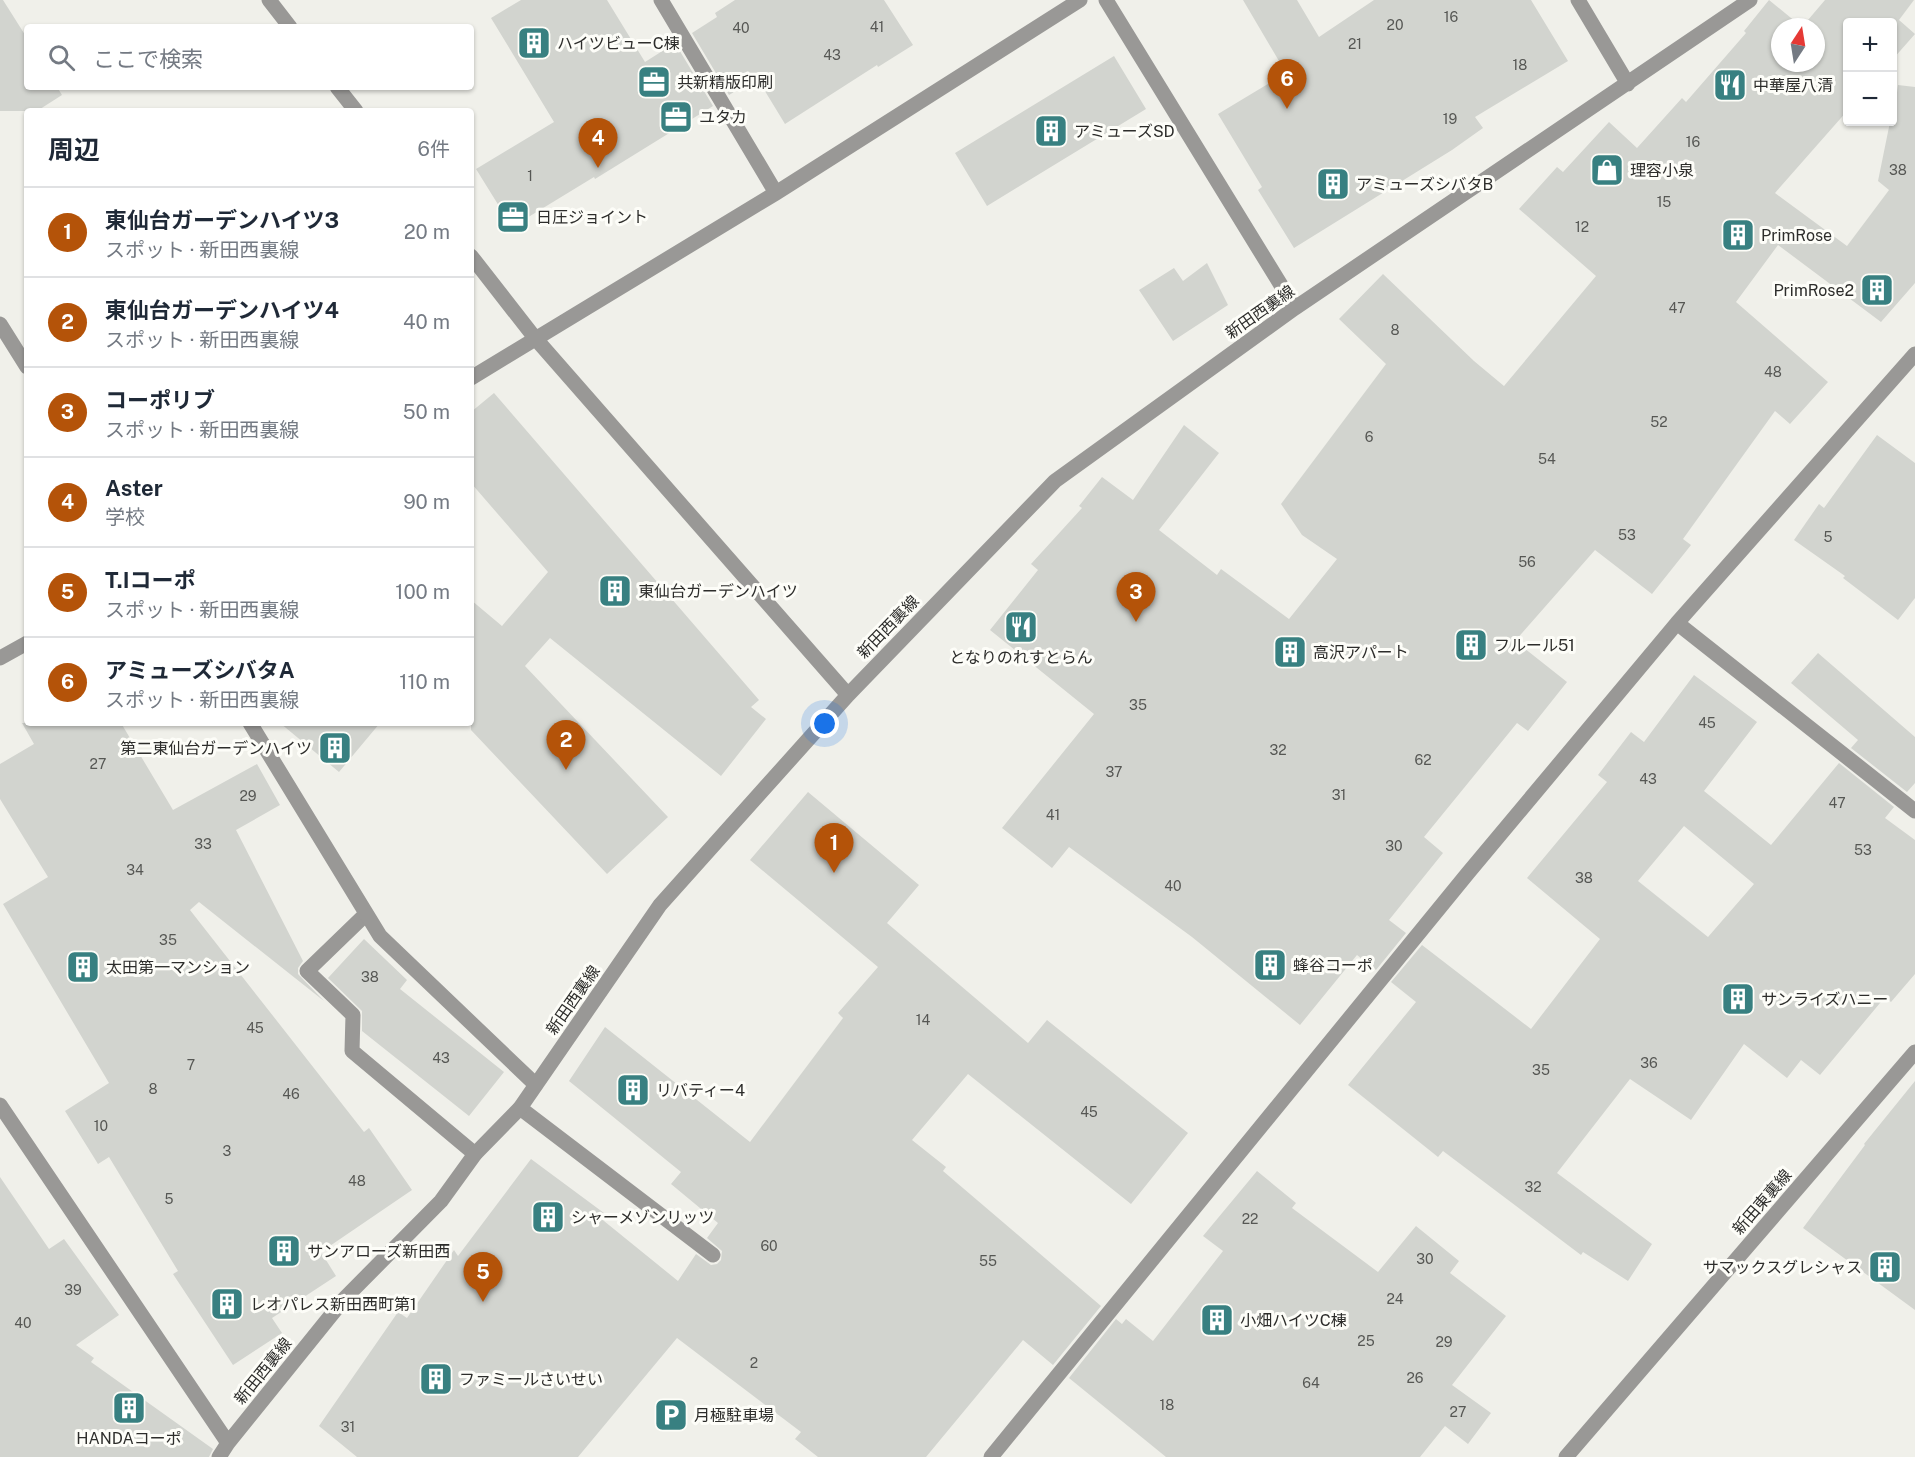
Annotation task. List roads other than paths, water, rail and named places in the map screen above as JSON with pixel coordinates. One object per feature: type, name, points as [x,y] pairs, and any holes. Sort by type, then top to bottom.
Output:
[{"type":"street","points":[[269,0],[288,24]]},
{"type":"street","points":[[661,0],[776,193]]},
{"type":"street","points":[[474,376],[776,193],[1080,0]]},
{"type":"street","points":[[1106,0],[1295,308]]},
{"type":"street","points":[[1578,0],[1628,84]]},
{"type":"street","name":"新田西裏線","points":[[219,1457],[345,1298],[441,1202],[475,1154],[520,1108],[660,905],[848,695],[1055,481],[1295,308],[1750,0]]},
{"type":"street","points":[[340,90],[354,108]]},
{"type":"street","points":[[474,260],[535,338],[848,695]]},
{"type":"street","points":[[0,324],[24,362]]},
{"type":"street","points":[[991,1457],[1468,873],[1677,623],[1915,354]]},
{"type":"street","points":[[1677,623],[1915,812]]},
{"type":"street","points":[[0,658],[24,645]]},
{"type":"street","points":[[252,726],[380,936],[536,1085]]},
{"type":"street","points":[[366,914],[307,971],[353,1015],[352,1051],[475,1154]]},
{"type":"street","name":"新田東裏線","points":[[1566,1457],[1915,1053]]},
{"type":"street","points":[[0,1105],[228,1443]]},
{"type":"street","points":[[520,1108],[713,1256]]},
{"type":"place","name":"ハイツビューC棟","points":[[534,43]]},
{"type":"place","name":"共新精版印刷","points":[[654,82]]},
{"type":"place","name":"中華屋八清","points":[[1730,85]]},
{"type":"place","name":"アミューズシバタA","points":[[1287,109]]},
{"type":"place","name":"ユタカ","points":[[676,117]]},
{"type":"place","name":"アミューズSD","points":[[1051,131]]},
{"type":"place","name":"Aster","points":[[598,168]]},
{"type":"place","name":"理容小泉","points":[[1607,170]]},
{"type":"place","name":"アミューズシバタB","points":[[1333,184]]},
{"type":"place","name":"日圧ジョイント","points":[[513,217]]},
{"type":"place","name":"PrimRose","points":[[1738,235]]},
{"type":"place","name":"PrimRose2","points":[[1877,290]]},
{"type":"place","name":"東仙台ガーデンハイツ","points":[[615,591]]},
{"type":"place","name":"コーポリブ","points":[[1136,622]]},
{"type":"place","name":"となりのれすとらん","points":[[1021,627]]},
{"type":"place","name":"フルール51","points":[[1471,645]]},
{"type":"place","name":"高沢アパート","points":[[1290,652]]},
{"type":"place","name":"第二東仙台ガーデンハイツ","points":[[335,748]]},
{"type":"place","name":"東仙台ガーデンハイツ4","points":[[566,770]]},
{"type":"place","name":"東仙台ガーデンハイツ3","points":[[834,873]]},
{"type":"place","name":"蜂谷コーポ","points":[[1270,965]]},
{"type":"place","name":"太田第一マンション","points":[[83,967]]},
{"type":"place","name":"サンライズハニー","points":[[1738,999]]},
{"type":"place","name":"リバティー4","points":[[633,1090]]},
{"type":"place","name":"シャーメゾンリッツ","points":[[548,1217]]},
{"type":"place","name":"サンアローズ新田西","points":[[284,1251]]},
{"type":"place","name":"サマックスグレシャス","points":[[1885,1267]]},
{"type":"place","name":"T.Iコーポ","points":[[483,1302]]},
{"type":"place","name":"レオパレス新田西町第1","points":[[227,1304]]},
{"type":"place","name":"小畑ハイツC棟","points":[[1217,1320]]},
{"type":"place","name":"ファミールさいせい","points":[[436,1379]]},
{"type":"place","name":"HANDAコーポ","points":[[129,1408]]},
{"type":"place","name":"月極駐車場","points":[[671,1415]]}]
